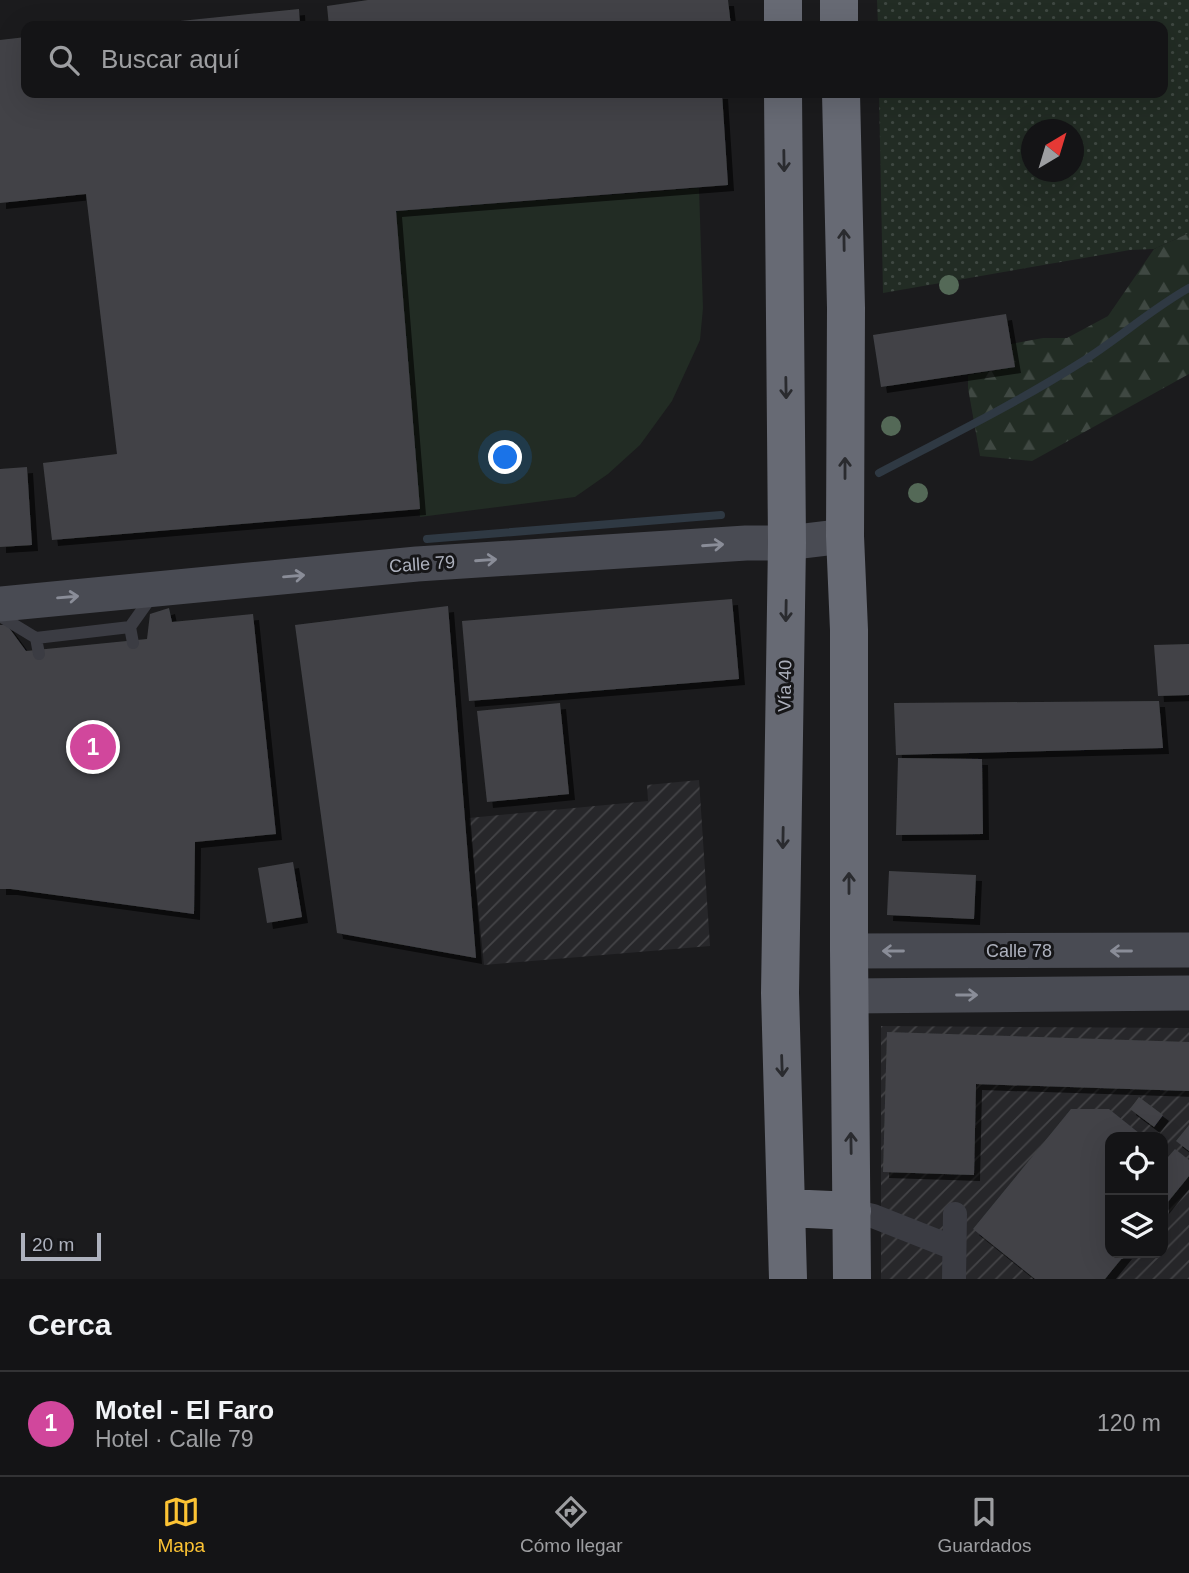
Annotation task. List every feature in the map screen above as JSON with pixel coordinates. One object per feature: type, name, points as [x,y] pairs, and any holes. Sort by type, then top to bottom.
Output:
[{"type":"highway","points":[[783,0],[783,21]]},
{"type":"highway","points":[[839,0],[839,21]]},
{"type":"highway","name":"Vía 40","points":[[783,98],[788,543],[780,993],[788,1279]]},
{"type":"highway","points":[[841,98],[846,308],[845,536],[849,630],[849,996],[867,1215],[852,1279]]},
{"type":"highway","points":[[787,1208],[867,1215]]},
{"type":"street","name":"Calle 79","points":[[0,604],[417,564],[746,543],[788,543],[845,536]]},
{"type":"street","name":"Calle 78","points":[[849,951],[1189,950]]},
{"type":"street","points":[[849,996],[1189,993]]},
{"type":"street","points":[[954,1279],[955,1214]]},
{"type":"street","points":[[867,1215],[954,1248]]},
{"type":"lane","points":[[133,643],[130,627],[157,589]]},
{"type":"lane","points":[[0,616],[36,638],[130,627]]},
{"type":"lane","points":[[36,638],[39,654]]},
{"type":"shaded area","points":[[699,780],[710,946],[484,965],[469,818],[648,801],[647,785]]},
{"type":"shaded area","points":[[881,1026],[1189,1028],[1189,1279],[881,1279]]},
{"type":"green space","points":[[877,0],[1189,0],[1189,233],[1154,249],[1130,250],[883,293],[879,98],[1168,98],[1168,21],[878,21]]},
{"type":"green space","points":[[699,188],[703,308],[700,340],[672,401],[640,445],[608,474],[575,497],[420,517],[396,211]]},
{"type":"green space","points":[[1189,233],[1189,374],[1032,461],[980,456],[968,375],[1015,367],[1011,344],[1043,338],[1067,338],[1108,316],[1154,249]]},
{"type":"building","points":[[368,0],[728,0],[730,21],[328,21],[327,6]]},
{"type":"building","points":[[299,9],[300,21],[181,21]]},
{"type":"building","points":[[21,38],[21,98],[722,98],[728,185],[396,211],[420,509],[52,540],[43,463],[117,454],[86,194],[0,203],[0,40]]},
{"type":"building","points":[[1006,314],[1015,367],[881,387],[873,335]]},
{"type":"building","points":[[27,467],[32,545],[0,547],[0,469]]},
{"type":"building","points":[[732,599],[739,679],[469,701],[462,621]]},
{"type":"building","points":[[448,606],[476,958],[337,933],[295,625]]},
{"type":"building","points":[[169,608],[172,622],[253,614],[276,834],[195,842],[194,914],[0,889],[0,625],[7,625],[26,651],[147,639],[150,614]]},
{"type":"building","points":[[1189,644],[1189,695],[1158,696],[1154,645]]},
{"type":"building","points":[[1159,701],[1163,748],[896,755],[894,703]]},
{"type":"building","points":[[560,703],[569,794],[487,802],[477,711]]},
{"type":"building","points":[[898,758],[982,759],[983,834],[896,835]]},
{"type":"building","points":[[293,862],[302,917],[267,923],[258,868]]},
{"type":"building","points":[[889,871],[976,875],[974,919],[887,915]]},
{"type":"building","points":[[887,1032],[1189,1042],[1189,1091],[976,1084],[974,1175],[883,1172]]},
{"type":"building","points":[[1139,1097],[1163,1115],[1154,1127],[1130,1109]]},
{"type":"building","points":[[1071,1109],[1109,1109],[1138,1132],[1105,1132],[1105,1258],[1122,1258],[1105,1279],[1035,1279],[973,1229]]},
{"type":"building","points":[[1189,1125],[1189,1151],[1176,1141]]},
{"type":"building","points":[[1175,1149],[1189,1160],[1189,1176],[1168,1202],[1168,1195],[1168,1157]]},
{"type":"waterway","points":[[879,473],[1055,378],[1189,288]]},
{"type":"waterway","points":[[427,539],[721,515]]},
{"type":"place","name":"Motel - El Faro","points":[[93,747]]}]
